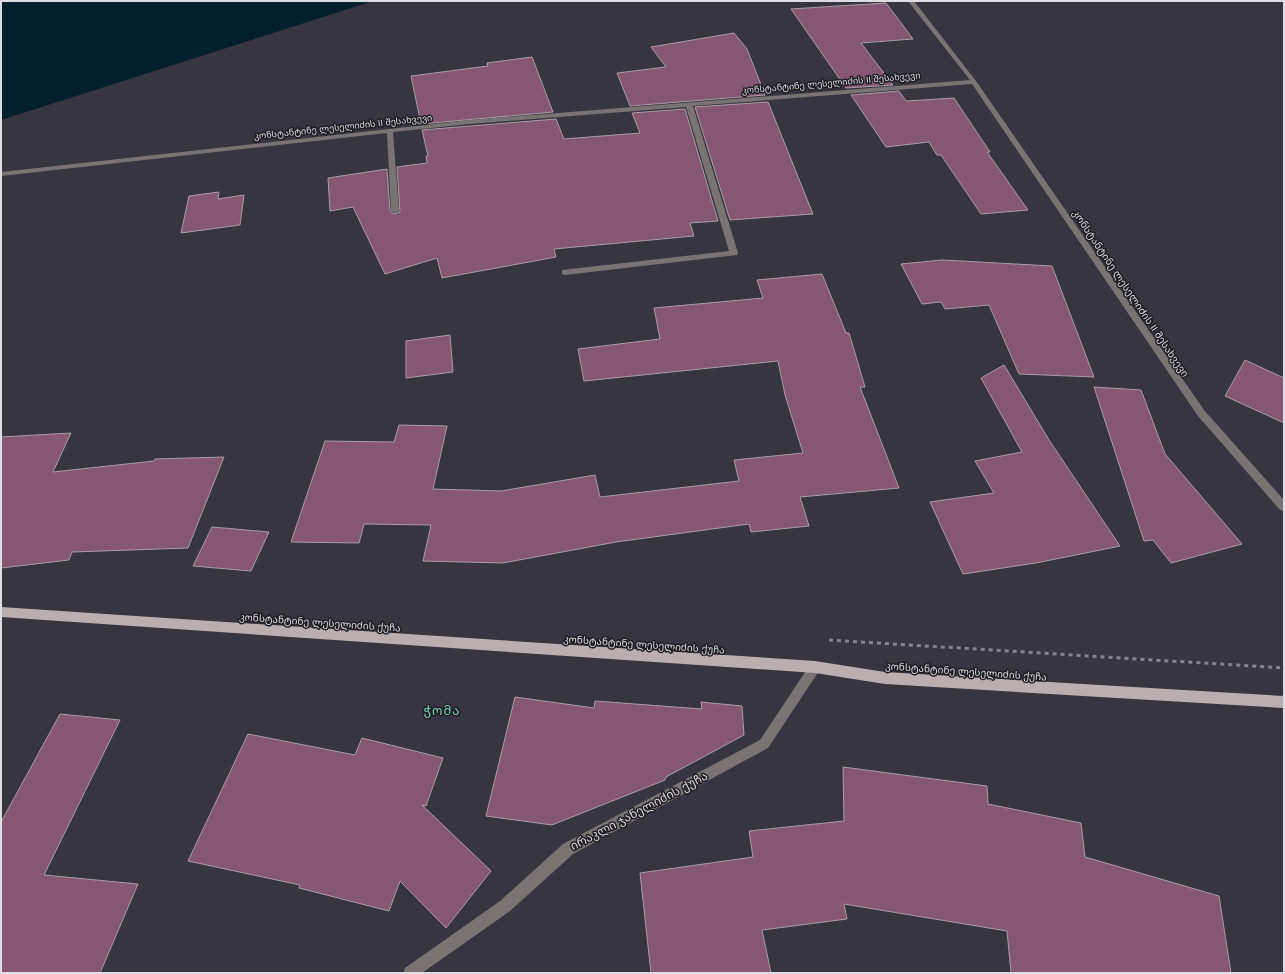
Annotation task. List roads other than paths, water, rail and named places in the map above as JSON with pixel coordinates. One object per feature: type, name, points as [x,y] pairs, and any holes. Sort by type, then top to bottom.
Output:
[{"type":"main road","name":"კონსტანტინე ლესელიძის ქუჩა","points":[[1,612],[815,667],[885,678],[1284,702]]},
{"type":"street","name":"კონსტანტინე ლესელიძის II შესახვევი","points":[[911,1],[974,82],[1201,413],[1284,507]]},
{"type":"street","name":"კონსტანტინე ლესელიძის II შესახვევი","points":[[1,174],[470,122],[974,82]]},
{"type":"street","points":[[564,272],[734,252],[689,105]]},
{"type":"street","points":[[390,132],[395,211]]},
{"type":"street","name":"ირაკლი ჯანელიძის ქუჩა","points":[[410,973],[505,906],[568,850],[764,744],[815,667]]},
{"type":"water","points":[[1,1],[373,1],[1,120]]},
{"type":"district","name":"ჭომა","points":[[442,710]]}]
